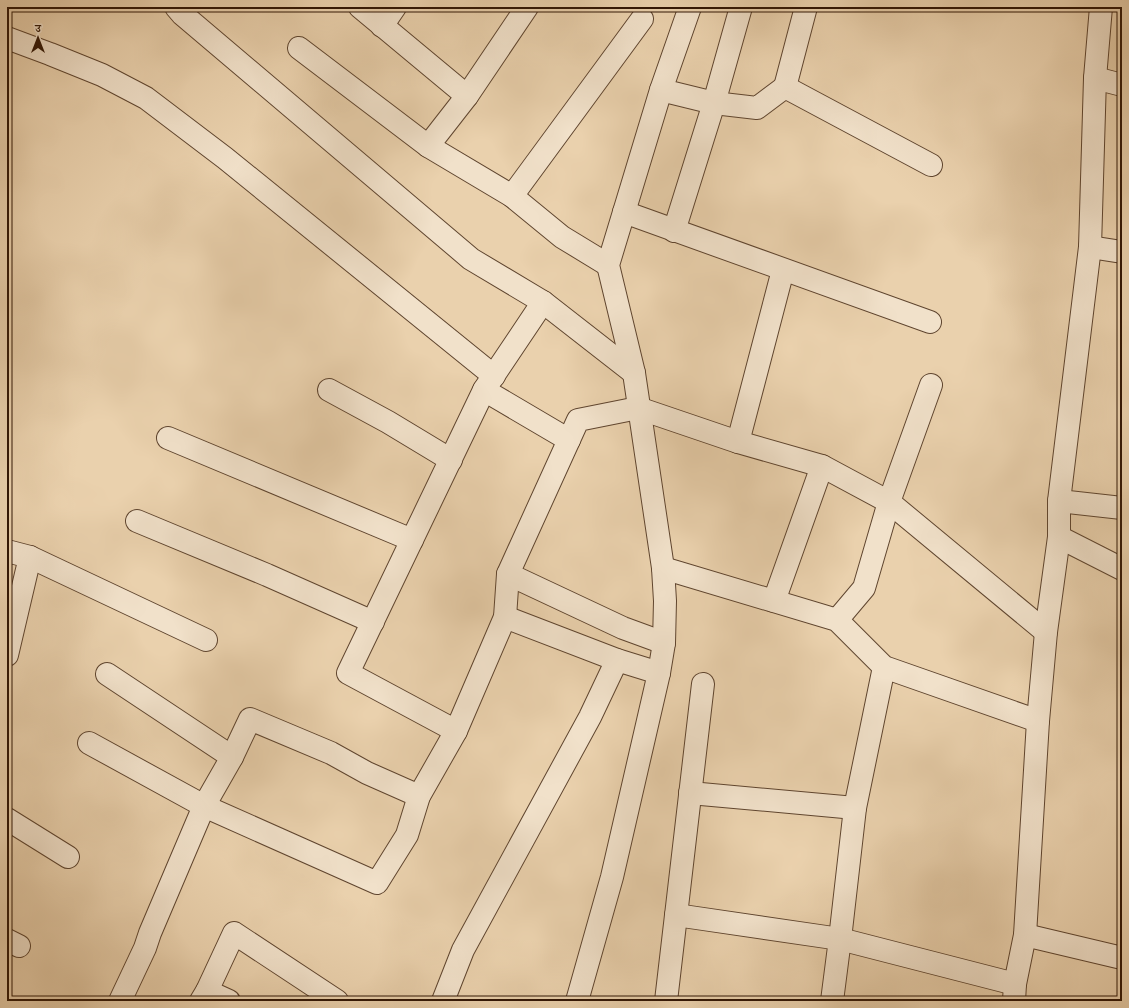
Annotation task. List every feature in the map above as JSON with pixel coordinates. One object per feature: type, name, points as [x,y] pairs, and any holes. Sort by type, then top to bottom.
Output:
[{"type":"street","points":[[360,7],[467,96]]},
{"type":"street","points":[[382,26],[395,7]]},
{"type":"street","points":[[428,146],[467,96],[527,7]]},
{"type":"street","points":[[577,1001],[612,877],[659,673],[664,643],[665,601],[663,568],[634,373],[608,265],[661,90],[690,7]]},
{"type":"street","points":[[674,231],[714,103],[741,7]]},
{"type":"street","points":[[661,90],[714,103],[757,108],[785,87],[806,7]]},
{"type":"street","points":[[676,914],[840,939],[1015,992],[1025,935],[1038,721],[1046,632],[1059,537],[1059,501],[1090,248],[1095,78],[1101,7]]},
{"type":"street","points":[[182,9],[471,260],[543,302],[634,373]]},
{"type":"street","points":[[512,196],[642,19]]},
{"type":"street","points":[[7,38],[102,75],[146,98],[224,158],[489,383],[569,440]]},
{"type":"street","points":[[299,48],[428,146],[512,196],[562,237],[608,265]]},
{"type":"street","points":[[1095,78],[1122,85]]},
{"type":"street","points":[[785,87],[931,165]]},
{"type":"street","points":[[624,212],[930,322]]},
{"type":"street","points":[[1090,248],[1122,252]]},
{"type":"street","points":[[738,442],[783,270]]},
{"type":"street","points":[[456,731],[348,673],[489,383],[543,302]]},
{"type":"street","points":[[837,620],[864,588],[890,502],[931,385]]},
{"type":"street","points":[[329,390],[388,422],[451,460]]},
{"type":"street","points":[[89,743],[204,806],[377,883],[407,835],[419,796],[456,731],[505,617],[508,574],[578,420],[638,408],[738,442],[822,466],[890,502],[1046,632]]},
{"type":"street","points":[[168,438],[412,540]]},
{"type":"street","points":[[774,601],[822,466]]},
{"type":"street","points":[[1059,501],[1122,508]]},
{"type":"street","points":[[137,521],[267,575],[373,622]]},
{"type":"street","points":[[1059,537],[1122,569]]},
{"type":"street","points":[[7,551],[30,557],[206,640]]},
{"type":"street","points":[[7,654],[30,557]]},
{"type":"street","points":[[663,568],[837,620],[884,667],[1038,721]]},
{"type":"street","points":[[508,574],[623,628],[664,643]]},
{"type":"street","points":[[505,617],[617,660],[659,673]]},
{"type":"street","points":[[443,1001],[463,950],[590,716],[617,660]]},
{"type":"street","points":[[832,1001],[855,808],[884,667]]},
{"type":"street","points":[[107,674],[232,757]]},
{"type":"street","points":[[666,1001],[703,684]]},
{"type":"street","points":[[120,1001],[145,948],[204,806],[232,757],[250,719],[331,753],[367,773],[419,796]]},
{"type":"street","points":[[690,793],[855,808]]},
{"type":"street","points":[[7,819],[68,857]]},
{"type":"street","points":[[229,1001],[204,996],[234,932],[337,1001]]},
{"type":"street","points":[[1025,935],[1122,958]]}]
